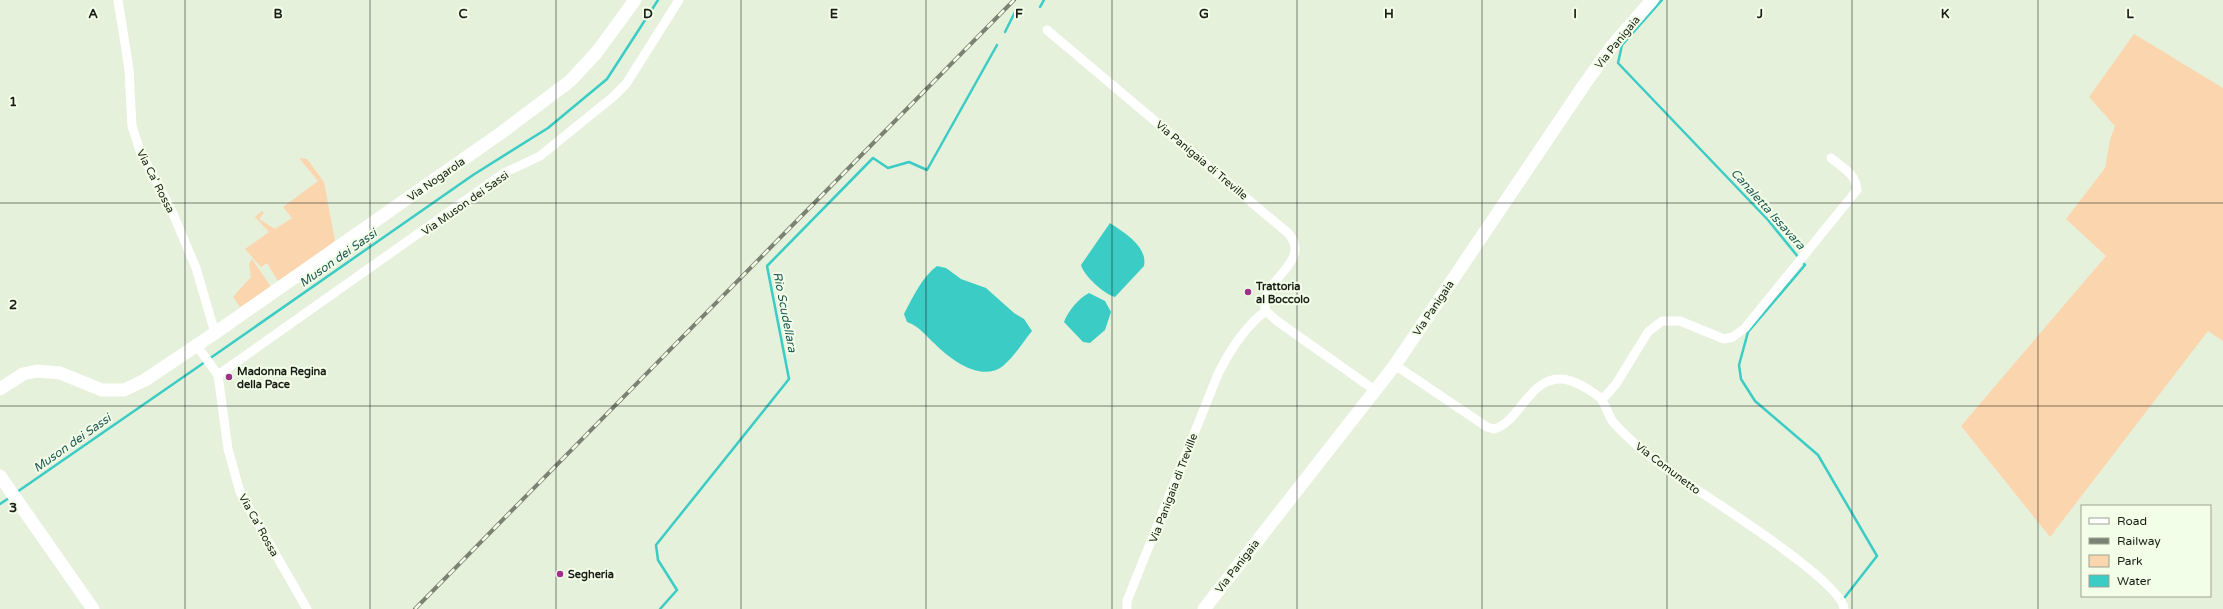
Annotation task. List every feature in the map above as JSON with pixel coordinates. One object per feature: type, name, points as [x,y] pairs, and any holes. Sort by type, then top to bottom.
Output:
[{"type":"street","name":"Via Ca' Rossa","points":[[118,0],[129,69],[132,126],[140,151],[171,209],[196,268],[216,334]]},
{"type":"street","name":"Via Nogarola","points":[[216,334],[501,133],[570,81],[597,52],[635,0]]},
{"type":"street","name":"Via Muson dei Sassi","points":[[217,373],[504,174],[540,156],[593,114],[626,84],[660,27],[679,0]]},
{"type":"street","name":"Via Panigaia","points":[[1204,609],[1376,391],[1584,85],[1612,46],[1652,0]]},
{"type":"street","name":"Via Panigaia di Treville","points":[[1047,30],[1292,237],[1296,247],[1288,266],[1266,298],[1266,312],[1259,316],[1232,349],[1218,374],[1127,601],[1127,609]]},
{"type":"street","points":[[1602,400],[1616,384],[1648,332],[1662,321],[1680,321],[1724,339],[1733,338],[1745,328],[1857,190],[1857,182],[1852,175],[1831,158]]},
{"type":"street","points":[[1266,312],[1376,391]]},
{"type":"street","points":[[0,389],[23,374],[46,370],[66,375],[102,390],[124,390],[145,380],[216,334]]},
{"type":"street","name":"Via Ca' Rossa","points":[[198,347],[217,373],[228,449],[240,492],[307,609]]},
{"type":"street","name":"Via Comunetto","points":[[1395,365],[1442,398],[1494,429],[1507,422],[1539,387],[1554,380],[1572,382],[1587,389],[1602,400],[1612,420],[1650,457],[1796,558],[1837,597],[1844,609]]},
{"type":"street","points":[[0,476],[93,609]]},
{"type":"green space","points":[[2134,34],[2223,88],[2223,341],[2208,331],[2050,537],[1961,426],[2106,256],[2066,219],[2105,168],[2110,140],[2115,126],[2089,97]]},
{"type":"green space","points":[[299,158],[307,159],[324,182],[335,241],[279,283],[267,263],[261,267],[245,249],[269,232],[255,217],[262,211],[264,213],[259,219],[275,229],[292,218],[283,207],[318,181]]},
{"type":"green space","points":[[252,259],[271,287],[240,307],[233,297],[251,277],[249,264]]},
{"type":"water","points":[[1110,223],[1133,240],[1142,252],[1144,259],[1144,266],[1115,297],[1105,292],[1095,284],[1086,274],[1081,265]]},
{"type":"water","points":[[937,266],[946,268],[961,279],[986,288],[1014,313],[1024,319],[1032,331],[1015,354],[1003,366],[994,371],[985,372],[966,367],[941,350],[919,329],[907,322],[904,314],[918,288],[927,275]]},
{"type":"water","points":[[1089,293],[1105,301],[1111,312],[1105,330],[1090,343],[1083,342],[1064,322],[1074,305]]},
{"type":"waterway","name":"Muson dei Sassi","points":[[209,359],[473,175],[548,128],[607,79],[658,0]]},
{"type":"waterway","name":"Rio Scudellara","points":[[1040,7],[1044,0]]},
{"type":"waterway","name":"Canaletta Issavara","points":[[1662,0],[1622,45],[1618,63],[1768,220],[1799,258]]},
{"type":"waterway","name":"Rio Scudellara","points":[[1005,32],[1015,12],[1020,8]]},
{"type":"waterway","name":"Rio Scudellara","points":[[660,609],[677,590],[658,560],[656,545],[789,379],[767,266],[873,158],[888,168],[909,162],[927,170],[997,45]]},
{"type":"waterway","name":"Canaletta Issavara","points":[[1802,262],[1805,265],[1748,332],[1739,365],[1741,379],[1755,401],[1818,455],[1877,556],[1845,597]]},
{"type":"waterway","name":"Muson dei Sassi","points":[[17,492],[205,362]]},
{"type":"waterway","name":"Muson dei Sassi","points":[[0,504],[9,498]]},
{"type":"railway","points":[[415,609],[1014,0]]},
{"type":"place","name":"Trattoria al Boccolo","points":[[1248,292]]},
{"type":"place","name":"Madonna Regina della Pace","points":[[229,377]]},
{"type":"place","name":"Segheria","points":[[560,574]]}]
